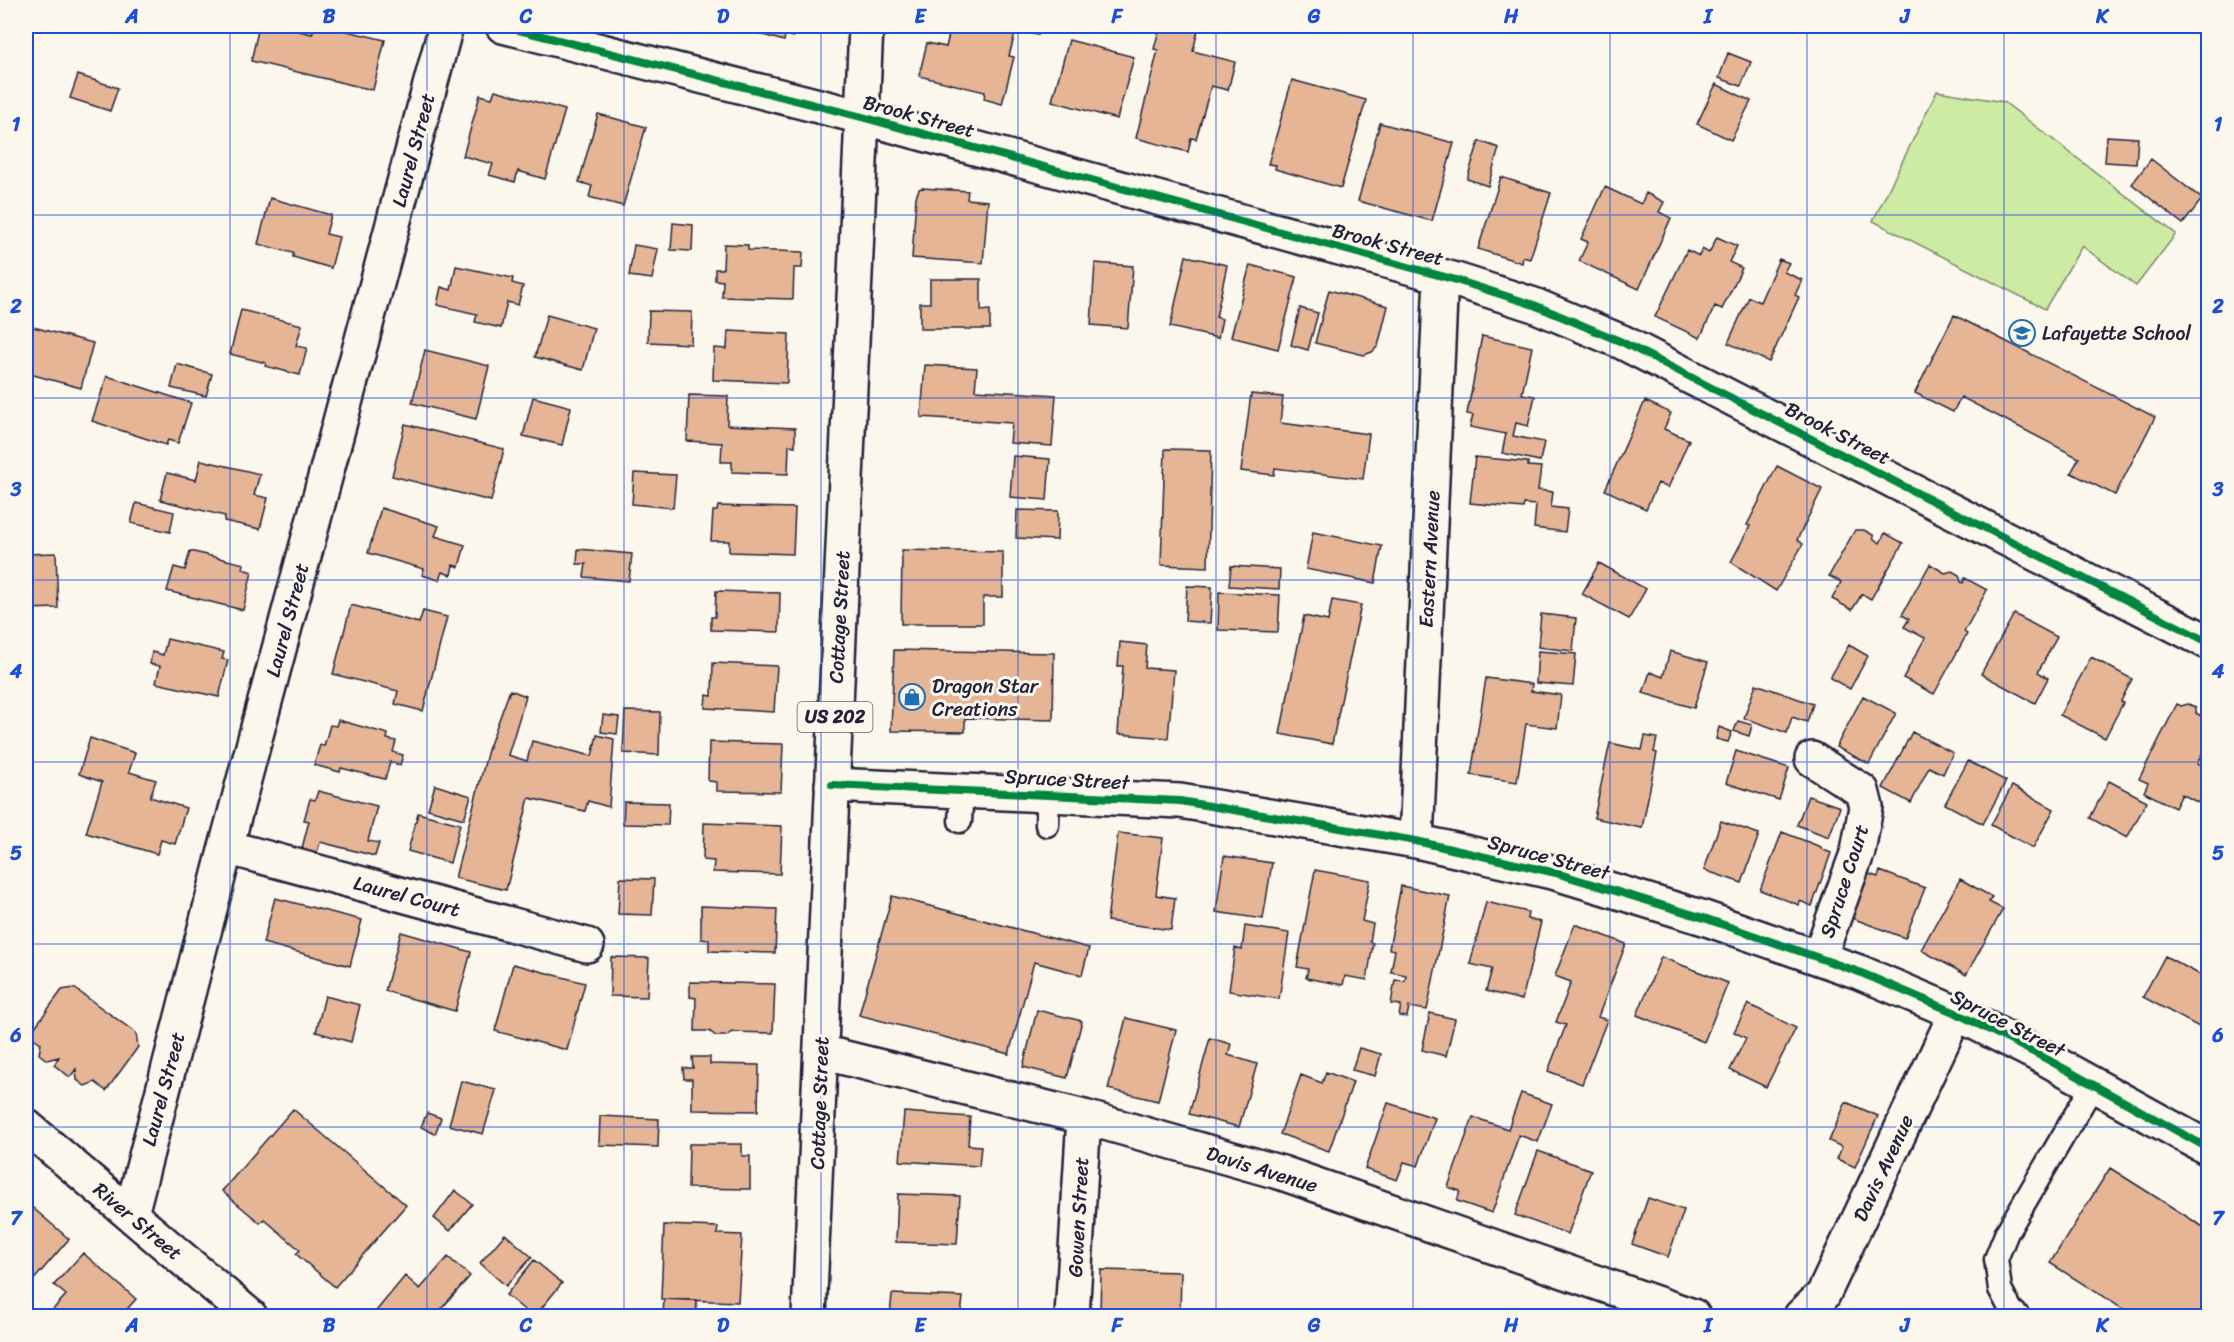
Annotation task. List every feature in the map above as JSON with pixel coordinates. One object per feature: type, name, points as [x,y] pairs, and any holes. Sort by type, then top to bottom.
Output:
[{"type":"main road","name":"Laurel Street","points":[[131,1214],[226,847],[446,26]]},
{"type":"main road","name":"Brook Street","points":[[502,26],[862,117],[1441,276],[1534,305],[1622,342],[2205,630]]},
{"type":"main road","name":"Cottage Street","points":[[809,1317],[866,26]]},
{"type":"main road","name":"Eastern Avenue","points":[[1416,841],[1441,276]]},
{"type":"main road","name":"Spruce Court","points":[[1812,759],[1862,791],[1866,807],[1858,851],[1819,958]]},
{"type":"main road","name":"Spruce Street","points":[[832,785],[961,806],[1048,810],[1180,801],[1416,841],[1556,873],[1704,918],[1859,972],[1956,1013],[2208,1148]]},
{"type":"main road","name":"Laurel Court","points":[[226,847],[587,945]]},
{"type":"main road","name":"Davis Avenue","points":[[1801,1317],[1822,1295],[1956,1013]]},
{"type":"main road","name":"Davis Avenue","points":[[821,1052],[1084,1117],[1282,1173],[1693,1317]]},
{"type":"main road","name":"Gowen Street","points":[[1072,1317],[1084,1117]]},
{"type":"main road","name":"River Street","points":[[26,1126],[131,1214],[234,1312]]},
{"type":"lane","points":[[2018,1317],[2011,1310],[2000,1289],[1996,1259],[2007,1232],[2093,1085]]},
{"type":"green space","points":[[1937,91],[2004,102],[2176,234],[2136,286],[2082,246],[2045,309],[1873,221]]},
{"type":"building","points":[[259,26],[278,26],[312,34],[315,26],[326,26],[385,40],[373,90],[251,61]]},
{"type":"building","points":[[746,26],[796,26],[793,37],[785,35],[784,41],[745,30]]},
{"type":"building","points":[[951,26],[1041,26],[1038,35],[1016,30],[1009,56],[1014,57],[1002,104],[984,99],[985,92],[919,76],[927,43],[946,47]]},
{"type":"building","points":[[1160,26],[1199,26],[1193,51],[1235,62],[1228,90],[1211,86],[1196,139],[1191,138],[1188,152],[1136,138],[1158,50],[1154,49]]},
{"type":"building","points":[[1069,40],[1134,57],[1117,119],[1052,101]]},
{"type":"building","points":[[1728,53],[1751,62],[1741,86],[1719,78]]},
{"type":"building","points":[[78,75],[118,88],[110,111],[70,98]]},
{"type":"building","points":[[1292,80],[1366,100],[1341,188],[1275,169],[1276,165],[1268,164]]},
{"type":"building","points":[[1716,84],[1751,101],[1731,140],[1697,124]]},
{"type":"building","points":[[495,90],[565,110],[545,179],[518,171],[515,182],[489,175],[493,164],[463,156],[480,95],[492,98]]},
{"type":"building","points":[[598,114],[646,127],[623,206],[589,197],[592,186],[579,182]]},
{"type":"building","points":[[1380,123],[1454,143],[1432,221],[1358,201]]},
{"type":"building","points":[[2107,136],[2138,138],[2136,164],[2105,162]]},
{"type":"building","points":[[1479,141],[1499,148],[1488,186],[1467,179]]},
{"type":"building","points":[[2151,159],[2202,199],[2183,224],[2132,184]]},
{"type":"building","points":[[1501,177],[1551,193],[1530,259],[1523,257],[1522,263],[1478,249]]},
{"type":"building","points":[[1605,187],[1641,204],[1646,193],[1664,202],[1659,212],[1671,218],[1639,289],[1579,261],[1588,242],[1581,239]]},
{"type":"building","points":[[919,189],[968,191],[967,199],[988,201],[983,263],[912,258],[916,197]]},
{"type":"building","points":[[270,198],[331,215],[326,234],[339,237],[331,268],[293,257],[293,253],[258,244]]},
{"type":"building","points":[[673,223],[693,225],[692,251],[671,250]]},
{"type":"building","points":[[1717,237],[1737,246],[1729,262],[1742,268],[1722,309],[1715,306],[1700,338],[1655,317],[1687,250],[1699,256],[1702,249],[1709,253]]},
{"type":"building","points":[[724,244],[748,245],[748,250],[803,252],[802,268],[794,268],[793,299],[722,297],[723,281],[715,280],[715,269],[723,269]]},
{"type":"building","points":[[634,245],[658,249],[652,279],[629,276]]},
{"type":"building","points":[[1186,256],[1227,265],[1216,317],[1222,319],[1218,338],[1170,327]]},
{"type":"building","points":[[1779,259],[1789,263],[1784,272],[1802,280],[1795,295],[1799,297],[1769,362],[1728,343],[1749,297],[1760,302]]},
{"type":"building","points":[[1095,263],[1133,266],[1128,328],[1091,325]]},
{"type":"building","points":[[1250,265],[1297,277],[1278,349],[1231,337]]},
{"type":"building","points":[[456,266],[513,278],[512,283],[523,286],[518,305],[507,302],[501,328],[475,322],[477,314],[437,305],[441,287],[451,290]]},
{"type":"building","points":[[930,279],[981,279],[981,311],[990,310],[990,329],[920,329],[920,303],[930,303]]},
{"type":"building","points":[[1329,290],[1388,306],[1378,346],[1372,352],[1364,355],[1315,343]]},
{"type":"building","points":[[1300,308],[1318,313],[1308,350],[1291,345]]},
{"type":"building","points":[[241,310],[302,325],[296,346],[307,348],[300,375],[230,354]]},
{"type":"building","points":[[649,311],[692,312],[691,344],[648,342]]},
{"type":"building","points":[[547,315],[594,328],[583,370],[535,357]]},
{"type":"building","points":[[1954,315],[2155,417],[2115,495],[2071,473],[2079,458],[1961,397],[1953,412],[1915,393]]},
{"type":"building","points":[[26,325],[93,343],[81,388],[26,373]]},
{"type":"building","points":[[728,331],[789,334],[787,383],[713,380],[714,348],[727,349]]},
{"type":"building","points":[[1482,336],[1532,347],[1522,394],[1535,396],[1528,426],[1516,423],[1513,436],[1544,442],[1540,461],[1502,453],[1506,434],[1470,427],[1473,415],[1467,414]]},
{"type":"building","points":[[425,350],[489,366],[476,419],[412,403]]},
{"type":"building","points":[[177,364],[212,374],[206,396],[171,388]]},
{"type":"building","points":[[925,365],[977,368],[975,390],[1056,395],[1052,446],[1010,443],[1012,423],[921,417]]},
{"type":"building","points":[[107,376],[191,403],[178,443],[168,440],[166,445],[92,421]]},
{"type":"building","points":[[1251,394],[1283,397],[1280,423],[1369,434],[1363,479],[1275,468],[1274,475],[1241,471]]},
{"type":"building","points":[[689,395],[728,396],[727,425],[795,428],[795,446],[789,445],[788,474],[732,472],[732,462],[721,462],[722,443],[687,441]]},
{"type":"building","points":[[533,397],[571,407],[562,445],[523,436]]},
{"type":"building","points":[[1645,401],[1671,413],[1664,429],[1689,440],[1668,488],[1658,483],[1646,509],[1605,490]]},
{"type":"building","points":[[405,424],[504,449],[491,501],[392,476]]},
{"type":"building","points":[[1165,449],[1211,450],[1208,567],[1161,565]]},
{"type":"building","points":[[1013,456],[1050,459],[1047,500],[1010,497]]},
{"type":"building","points":[[1475,457],[1528,462],[1528,466],[1541,467],[1538,490],[1553,492],[1551,507],[1568,509],[1565,532],[1534,528],[1536,505],[1524,504],[1523,508],[1470,503]]},
{"type":"building","points":[[201,460],[260,474],[254,495],[268,498],[260,529],[224,521],[225,516],[160,500],[167,473],[196,480]]},
{"type":"building","points":[[1777,466],[1822,489],[1797,540],[1803,544],[1776,591],[1731,562]]},
{"type":"building","points":[[634,473],[676,475],[673,508],[632,504]]},
{"type":"building","points":[[136,503],[174,512],[170,532],[131,523]]},
{"type":"building","points":[[718,506],[795,508],[793,554],[729,552],[729,541],[711,541],[713,511],[717,511]]},
{"type":"building","points":[[381,508],[439,526],[435,536],[465,545],[459,567],[453,565],[451,575],[442,572],[439,580],[422,575],[424,569],[368,553]]},
{"type":"building","points":[[1017,510],[1058,511],[1057,540],[1016,538]]},
{"type":"building","points":[[1855,530],[1864,530],[1880,543],[1885,533],[1903,543],[1871,599],[1862,594],[1852,610],[1832,599],[1841,582],[1829,576]]},
{"type":"building","points":[[1313,532],[1382,546],[1375,583],[1306,569]]},
{"type":"building","points":[[578,549],[632,554],[629,581],[584,577],[586,564],[577,564]]},
{"type":"building","points":[[902,550],[1003,552],[1003,597],[983,597],[983,624],[901,624]]},
{"type":"building","points":[[190,551],[244,564],[243,569],[252,572],[243,610],[167,591],[174,567],[185,570]]},
{"type":"building","points":[[56,553],[58,608],[26,609],[26,554]]},
{"type":"building","points":[[1599,563],[1646,589],[1629,619],[1582,594]]},
{"type":"building","points":[[1930,564],[1945,573],[1952,571],[1959,575],[1963,583],[1965,578],[1987,590],[1964,632],[1967,634],[1934,694],[1903,678],[1925,638],[1904,627],[1909,619],[1902,615]]},
{"type":"building","points":[[1231,566],[1280,569],[1279,589],[1229,586]]},
{"type":"building","points":[[1187,586],[1212,587],[1210,623],[1185,621]]},
{"type":"building","points":[[716,591],[780,593],[779,632],[711,630],[711,617],[715,617]]},
{"type":"building","points":[[1219,592],[1280,595],[1278,632],[1218,630]]},
{"type":"building","points":[[1332,600],[1361,605],[1332,744],[1280,734],[1304,616],[1328,621]]},
{"type":"building","points":[[351,605],[419,623],[423,611],[447,617],[423,711],[395,704],[398,691],[333,674]]},
{"type":"building","points":[[1541,614],[1576,618],[1573,651],[1538,647]]},
{"type":"building","points":[[2014,614],[2057,637],[2038,672],[2048,678],[2035,703],[1981,674]]},
{"type":"building","points":[[167,639],[224,652],[222,659],[228,660],[219,697],[156,683],[160,666],[150,664],[152,652],[163,655]]},
{"type":"building","points":[[1120,642],[1147,645],[1145,668],[1174,670],[1168,738],[1118,734],[1123,666],[1118,666]]},
{"type":"building","points":[[1849,645],[1868,656],[1850,689],[1830,678]]},
{"type":"building","points":[[894,650],[1054,653],[1053,720],[965,718],[965,732],[891,731]]},
{"type":"building","points":[[1538,651],[1576,654],[1573,686],[1536,683]]},
{"type":"building","points":[[1670,651],[1708,662],[1694,708],[1643,693],[1650,672],[1663,677]]},
{"type":"building","points":[[2091,657],[2132,679],[2121,701],[2123,703],[2105,738],[2060,715]]},
{"type":"building","points":[[713,663],[777,666],[774,712],[705,708],[706,695],[712,696]]},
{"type":"building","points":[[1486,678],[1532,684],[1531,691],[1561,695],[1557,728],[1526,724],[1517,782],[1471,775]]},
{"type":"building","points":[[1756,684],[1813,704],[1807,722],[1792,717],[1787,733],[1744,718]]},
{"type":"building","points":[[510,690],[526,696],[508,755],[527,761],[532,741],[592,756],[597,735],[614,739],[609,807],[588,801],[585,811],[529,798],[506,890],[455,878],[488,750]]},
{"type":"building","points":[[1863,696],[1896,713],[1869,764],[1836,747]]},
{"type":"building","points":[[2177,704],[2196,707],[2196,713],[2208,720],[2208,742],[2197,764],[2208,770],[2208,808],[2182,794],[2175,808],[2144,792],[2148,783],[2139,779]]},
{"type":"building","points":[[625,711],[660,712],[659,755],[623,753]]},
{"type":"building","points":[[603,715],[619,717],[617,734],[601,732]]},
{"type":"building","points":[[338,720],[388,734],[387,739],[396,741],[393,752],[403,755],[400,765],[390,762],[385,779],[341,768],[340,772],[314,765],[320,745],[324,746],[330,725],[336,726]]},
{"type":"building","points":[[1738,721],[1752,725],[1749,736],[1734,731]]},
{"type":"building","points":[[1719,727],[1732,732],[1728,742],[1716,739]]},
{"type":"building","points":[[1912,732],[1953,753],[1943,774],[1929,767],[1911,803],[1883,788]]},
{"type":"building","points":[[1645,736],[1657,738],[1654,752],[1657,753],[1642,828],[1594,818],[1610,743],[1642,750]]},
{"type":"building","points":[[90,738],[135,753],[129,772],[156,780],[150,797],[186,808],[175,844],[161,840],[157,854],[86,833],[102,782],[79,774]]},
{"type":"building","points":[[709,742],[783,744],[781,792],[717,791],[717,782],[708,781]]},
{"type":"building","points":[[1736,751],[1789,768],[1779,800],[1726,783]]},
{"type":"building","points":[[1968,761],[2006,781],[1983,824],[1945,804]]},
{"type":"building","points":[[2109,781],[2147,801],[2127,838],[2090,818]]},
{"type":"building","points":[[435,785],[471,796],[464,819],[428,809]]},
{"type":"building","points":[[2012,786],[2054,809],[2033,848],[1991,825]]},
{"type":"building","points":[[318,791],[377,806],[368,841],[379,843],[375,856],[320,842],[317,852],[302,848],[309,821],[304,820],[310,799],[315,800]]},
{"type":"building","points":[[1808,796],[1840,807],[1829,837],[1797,825]]},
{"type":"building","points":[[624,802],[669,803],[668,825],[623,824]]},
{"type":"building","points":[[418,813],[460,824],[450,863],[408,851]]},
{"type":"building","points":[[1721,821],[1759,834],[1742,883],[1704,870]]},
{"type":"building","points":[[704,823],[782,826],[780,874],[713,872],[714,861],[703,860]]},
{"type":"building","points":[[1782,832],[1831,853],[1812,906],[1800,901],[1799,905],[1760,890]]},
{"type":"building","points":[[1118,833],[1163,838],[1156,895],[1175,898],[1171,930],[1107,921]]},
{"type":"building","points":[[1224,856],[1272,863],[1263,919],[1216,912]]},
{"type":"building","points":[[1315,870],[1370,880],[1362,921],[1373,924],[1370,942],[1373,943],[1367,980],[1345,976],[1343,985],[1306,978],[1308,969],[1297,967]]},
{"type":"building","points":[[1880,871],[1925,888],[1905,938],[1849,917],[1866,873],[1878,877]]},
{"type":"building","points":[[620,878],[654,879],[652,915],[618,914]]},
{"type":"building","points":[[1960,879],[1992,897],[1989,902],[2003,909],[1966,975],[1921,950]]},
{"type":"building","points":[[1401,886],[1450,896],[1427,1010],[1409,1007],[1407,1017],[1399,1016],[1401,1005],[1391,1004],[1395,980],[1405,981],[1406,975],[1391,972],[1395,950],[1389,949]]},
{"type":"building","points":[[892,896],[1089,948],[1082,975],[1034,962],[1009,1054],[859,1015]]},
{"type":"building","points":[[275,898],[362,920],[350,966],[263,943]]},
{"type":"building","points":[[1486,902],[1528,912],[1527,919],[1541,922],[1522,1000],[1486,991],[1492,969],[1470,964]]},
{"type":"building","points":[[701,906],[777,909],[775,953],[709,951],[709,940],[701,939]]},
{"type":"building","points":[[1575,924],[1626,944],[1598,1017],[1607,1020],[1582,1084],[1548,1071],[1566,1025],[1556,1022],[1571,982],[1555,976]]},
{"type":"building","points":[[1245,926],[1289,933],[1279,999],[1229,991],[1235,948],[1242,950]]},
{"type":"building","points":[[401,932],[471,952],[455,1011],[385,991]]},
{"type":"building","points":[[2165,956],[2208,979],[2208,1009],[2199,1027],[2143,997]]},
{"type":"building","points":[[611,957],[649,958],[647,997],[610,996]]},
{"type":"building","points":[[1661,957],[1728,983],[1704,1042],[1637,1015]]},
{"type":"building","points":[[513,964],[585,983],[567,1050],[495,1031]]},
{"type":"building","points":[[690,982],[775,984],[773,1033],[732,1032],[726,1036],[716,1036],[709,1031],[695,1031],[696,998],[690,997]]},
{"type":"building","points":[[74,988],[136,1033],[138,1047],[106,1091],[95,1082],[85,1086],[77,1080],[76,1069],[70,1077],[54,1065],[59,1057],[47,1060],[39,1054],[41,1043],[29,1035],[62,990]]},
{"type":"building","points":[[325,996],[360,1005],[351,1042],[316,1032]]},
{"type":"building","points":[[1748,1004],[1796,1028],[1766,1087],[1730,1070],[1746,1038],[1734,1032]]},
{"type":"building","points":[[1037,1010],[1082,1021],[1067,1078],[1023,1067]]},
{"type":"building","points":[[1430,1013],[1455,1019],[1446,1056],[1422,1050]]},
{"type":"building","points":[[1126,1018],[1176,1030],[1158,1101],[1108,1089]]},
{"type":"building","points":[[1210,1038],[1231,1044],[1228,1055],[1257,1064],[1239,1127],[1189,1114]]},
{"type":"building","points":[[1359,1048],[1381,1054],[1375,1076],[1352,1070]]},
{"type":"building","points":[[692,1057],[710,1057],[710,1064],[759,1065],[758,1111],[692,1110],[692,1079],[684,1079],[683,1068],[693,1068]]},
{"type":"building","points":[[1326,1072],[1353,1082],[1329,1151],[1280,1134],[1301,1075],[1322,1083]]},
{"type":"building","points":[[461,1081],[496,1090],[483,1134],[449,1125]]},
{"type":"building","points":[[1521,1093],[1552,1104],[1538,1142],[1519,1135],[1492,1213],[1457,1201],[1460,1191],[1448,1187],[1473,1117],[1508,1129]]},
{"type":"building","points":[[1846,1102],[1878,1116],[1855,1167],[1837,1159],[1842,1147],[1829,1141]]},
{"type":"building","points":[[1388,1103],[1435,1118],[1418,1166],[1404,1162],[1397,1180],[1365,1169]]},
{"type":"building","points":[[293,1109],[406,1205],[335,1287],[296,1254],[300,1250],[264,1219],[260,1223],[222,1191]]},
{"type":"building","points":[[904,1112],[970,1117],[968,1145],[981,1146],[979,1166],[900,1161]]},
{"type":"building","points":[[427,1113],[441,1118],[435,1134],[421,1127]]},
{"type":"building","points":[[600,1116],[659,1119],[658,1147],[599,1145]]},
{"type":"building","points":[[689,1144],[742,1144],[742,1156],[750,1156],[750,1189],[688,1188]]},
{"type":"building","points":[[1538,1151],[1591,1170],[1568,1234],[1515,1215]]},
{"type":"building","points":[[2110,1168],[2208,1230],[2208,1316],[2134,1316],[2050,1263]]},
{"type":"building","points":[[455,1190],[472,1204],[450,1231],[434,1218]]},
{"type":"building","points":[[898,1194],[960,1196],[957,1244],[896,1242]]},
{"type":"building","points":[[1648,1198],[1684,1210],[1668,1257],[1632,1244]]},
{"type":"building","points":[[26,1202],[69,1239],[31,1283],[26,1279]]},
{"type":"building","points":[[664,1225],[718,1227],[717,1234],[742,1235],[738,1302],[661,1299]]},
{"type":"building","points":[[505,1234],[532,1257],[506,1286],[480,1263]]},
{"type":"building","points":[[83,1253],[136,1299],[121,1316],[47,1316],[66,1295],[54,1285]]},
{"type":"building","points":[[448,1257],[470,1276],[435,1316],[372,1316],[405,1276],[420,1289]]},
{"type":"building","points":[[534,1260],[562,1283],[535,1316],[532,1316],[506,1295]]},
{"type":"building","points":[[1101,1270],[1181,1272],[1180,1316],[1100,1314]]},
{"type":"building","points":[[892,1294],[963,1297],[961,1316],[890,1316]]},
{"type":"building","points":[[664,1299],[697,1300],[696,1316],[663,1316]]},
{"type":"cycle path","points":[[503,26],[862,117],[1456,280],[1534,305],[1622,342],[2208,642]]},
{"type":"cycle path","points":[[832,785],[1180,801],[1416,841],[1556,873],[1704,918],[1859,972],[1956,1013],[2043,1057],[2208,1148]]},
{"type":"place","name":"Lafayette School","points":[[2022,333]]},
{"type":"place","name":"Dragon Star Creations","points":[[912,697]]}]
